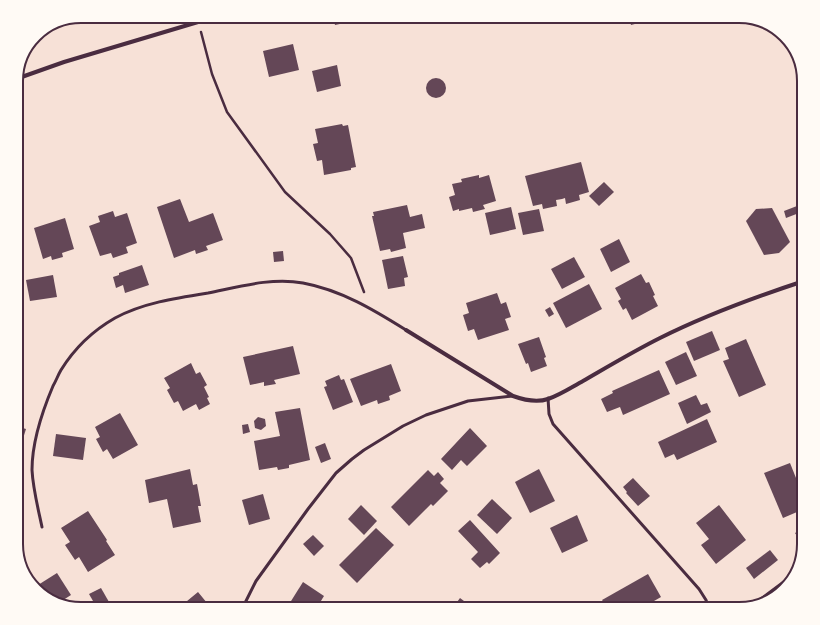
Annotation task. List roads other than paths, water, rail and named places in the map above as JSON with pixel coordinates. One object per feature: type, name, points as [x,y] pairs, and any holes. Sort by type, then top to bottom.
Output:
[{"type":"street","points":[[23,76],[64,62],[195,23]]},
{"type":"street","points":[[406,330],[513,396],[524,400],[537,401],[548,398],[668,334],[726,309],[797,284]]},
{"type":"lane","points":[[42,527],[32,471],[34,447],[40,421],[60,370],[97,329],[116,318],[160,302],[261,283],[287,280],[330,290],[365,305],[406,330]]},
{"type":"lane","points":[[246,602],[256,581],[308,509],[336,473],[352,459],[403,426],[426,415],[468,401],[513,396]]},
{"type":"lane","points":[[548,398],[549,414],[553,424],[699,589],[707,602]]},
{"type":"lane","points":[[763,597],[781,584]]}]
